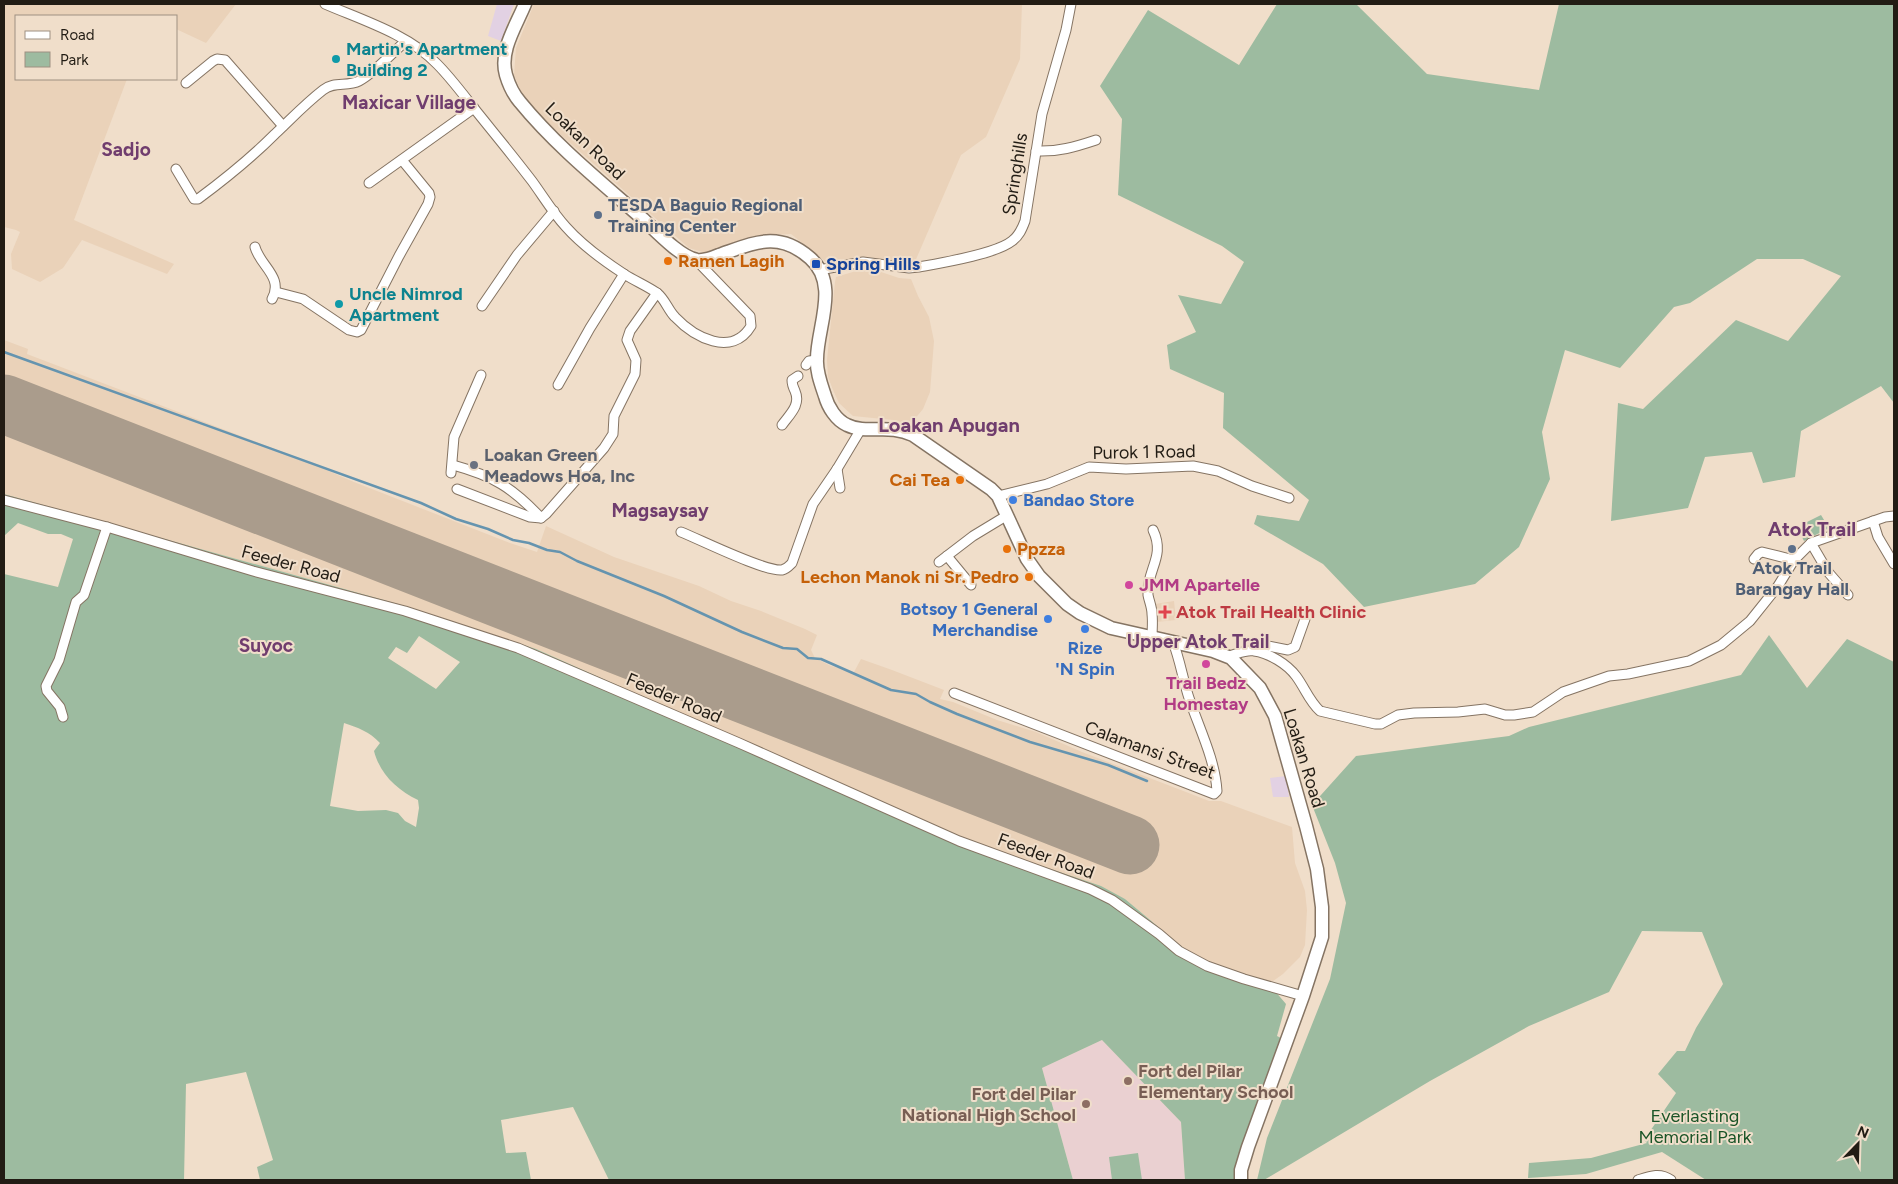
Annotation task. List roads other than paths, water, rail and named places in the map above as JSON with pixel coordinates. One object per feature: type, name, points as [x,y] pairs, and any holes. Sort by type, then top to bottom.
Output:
[{"type":"main road","name":"Loakan Road","points":[[525,4],[508,43],[504,63],[512,90],[518,101],[558,143],[601,182],[678,250],[696,260]]},
{"type":"main road","points":[[696,260],[706,260],[762,242],[778,241],[799,249],[820,270]]},
{"type":"main road","name":"Loakan Road","points":[[820,270],[825,291],[825,313],[811,363],[826,402],[838,419],[847,426],[860,429],[901,429],[913,435],[982,482],[998,496],[1027,560],[1067,604],[1080,613],[1111,628],[1228,656],[1260,688],[1275,716],[1317,869],[1322,907],[1322,937],[1303,996],[1248,1147],[1241,1170],[1241,1180]]},
{"type":"street","points":[[324,4],[406,41],[437,63],[566,227],[624,274],[657,293],[664,300],[673,316],[698,336],[711,341],[726,342],[742,338],[751,326],[750,316],[696,260]]},
{"type":"street","name":"Springhills","points":[[820,270],[863,262],[918,268],[1006,245],[1016,237],[1023,227],[1042,114],[1066,30],[1071,4]]},
{"type":"street","points":[[176,168],[190,195],[194,199],[198,199],[227,177],[297,111],[325,88],[336,84],[350,84],[362,79],[406,41]]},
{"type":"street","points":[[186,83],[213,60],[225,60],[283,126]]},
{"type":"street","points":[[369,183],[474,108]]},
{"type":"street","points":[[1036,151],[1055,152],[1096,140]]},
{"type":"street","points":[[255,247],[257,255],[269,270],[276,285],[274,296],[303,299],[349,330],[357,332],[361,330],[430,198],[429,193],[402,160]]},
{"type":"street","points":[[482,306],[529,240],[554,211]]},
{"type":"street","points":[[558,385],[590,328],[624,274]]},
{"type":"street","points":[[457,489],[530,517],[541,518],[546,514],[611,438],[614,416],[635,374],[636,360],[627,340],[630,332],[657,293]]},
{"type":"street","points":[[481,375],[454,437],[452,469],[475,471],[500,483],[516,494],[541,518]]},
{"type":"street","points":[[782,424],[796,406],[798,399],[791,383],[798,376]]},
{"type":"street","points":[[681,532],[766,568],[783,570],[788,568],[792,563],[812,504],[837,469],[860,429]]},
{"type":"street","name":"Purok 1 Road","points":[[998,496],[1046,484],[1089,467],[1126,469],[1193,466],[1212,470],[1289,498]]},
{"type":"street","points":[[837,469],[840,488]]},
{"type":"street","name":"Feeder Road","points":[[4,500],[107,527],[253,571],[405,611],[518,648],[739,743],[959,841],[1090,889],[1112,900],[1179,950],[1207,966],[1303,996]]},
{"type":"street","points":[[940,562],[973,536],[1006,516]]},
{"type":"street","points":[[1252,650],[1270,656],[1286,666],[1297,676],[1313,705],[1320,711],[1335,715],[1381,724],[1398,715],[1414,713],[1485,709],[1505,715],[1533,712],[1563,692],[1609,676],[1628,674],[1689,661],[1721,645],[1758,613],[1794,560],[1811,543],[1885,516],[1894,516]]},
{"type":"street","points":[[1873,521],[1878,537],[1894,564]]},
{"type":"street","points":[[63,717],[60,707],[47,691],[46,686],[59,660],[76,602],[84,595],[107,527]]},
{"type":"street","points":[[1152,638],[1152,613],[1148,596],[1148,584],[1158,548],[1158,541],[1153,530]]},
{"type":"street","points":[[1811,543],[1828,572],[1848,595]]},
{"type":"street","points":[[1754,559],[1762,552],[1794,560]]},
{"type":"street","points":[[947,556],[971,585]]},
{"type":"street","points":[[1228,656],[1268,646],[1288,650],[1295,647],[1305,619]]},
{"type":"street","name":"Calamansi Street","points":[[954,693],[1214,794],[1218,791],[1212,762],[1189,697],[1173,642]]},
{"type":"street","points":[[1638,1180],[1654,1175],[1665,1176],[1671,1180]]},
{"type":"waterway","points":[[4,352],[421,503],[456,519],[488,529],[513,540],[560,552],[577,561],[664,596],[742,632],[783,648],[797,649],[808,658],[821,659],[891,690],[916,694],[957,714],[1030,742],[1108,765],[1147,781]]},
{"type":"place","name":"Martin's Apartment Building 2","points":[[336,59]]},
{"type":"place","name":"TESDA Baguio Regional Training Center","points":[[598,215]]},
{"type":"place","name":"Ramen Lagih","points":[[668,261]]},
{"type":"place","name":"Spring Hills","points":[[816,264]]},
{"type":"place","name":"Uncle Nimrod Apartment","points":[[339,304]]},
{"type":"place","name":"Loakan Green Meadows Hoa, Inc","points":[[474,465]]},
{"type":"place","name":"Cai Tea","points":[[960,480]]},
{"type":"place","name":"Bandao Store","points":[[1013,500]]},
{"type":"place","name":"Ppzza","points":[[1007,549]]},
{"type":"place","name":"Atok Trail Barangay Hall","points":[[1792,549]]},
{"type":"place","name":"Lechon Manok ni Sr. Pedro","points":[[1029,577]]},
{"type":"place","name":"JMM Apartelle","points":[[1129,585]]},
{"type":"place","name":"Atok Trail Health Clinic","points":[[1165,612]]},
{"type":"place","name":"Botsoy 1 General Merchandise","points":[[1048,619]]},
{"type":"place","name":"Rize 'N Spin","points":[[1085,629]]},
{"type":"place","name":"Trail Bedz Homestay","points":[[1206,664]]},
{"type":"place","name":"Fort del Pilar Elementary School","points":[[1128,1081]]},
{"type":"place","name":"Fort del Pilar National High School","points":[[1086,1104]]},
{"type":"district","name":"Maxicar Village","points":[[409,102]]},
{"type":"district","name":"Sadjo","points":[[126,149]]},
{"type":"district","name":"Loakan Apugan","points":[[949,425]]},
{"type":"district","name":"Magsaysay","points":[[660,510]]},
{"type":"district","name":"Atok Trail","points":[[1812,529]]},
{"type":"district","name":"Upper Atok Trail","points":[[1198,641]]},
{"type":"district","name":"Suyoc","points":[[266,645]]},
{"type":"park label","name":"Everlasting Memorial Park","points":[[1695,1126]]}]
